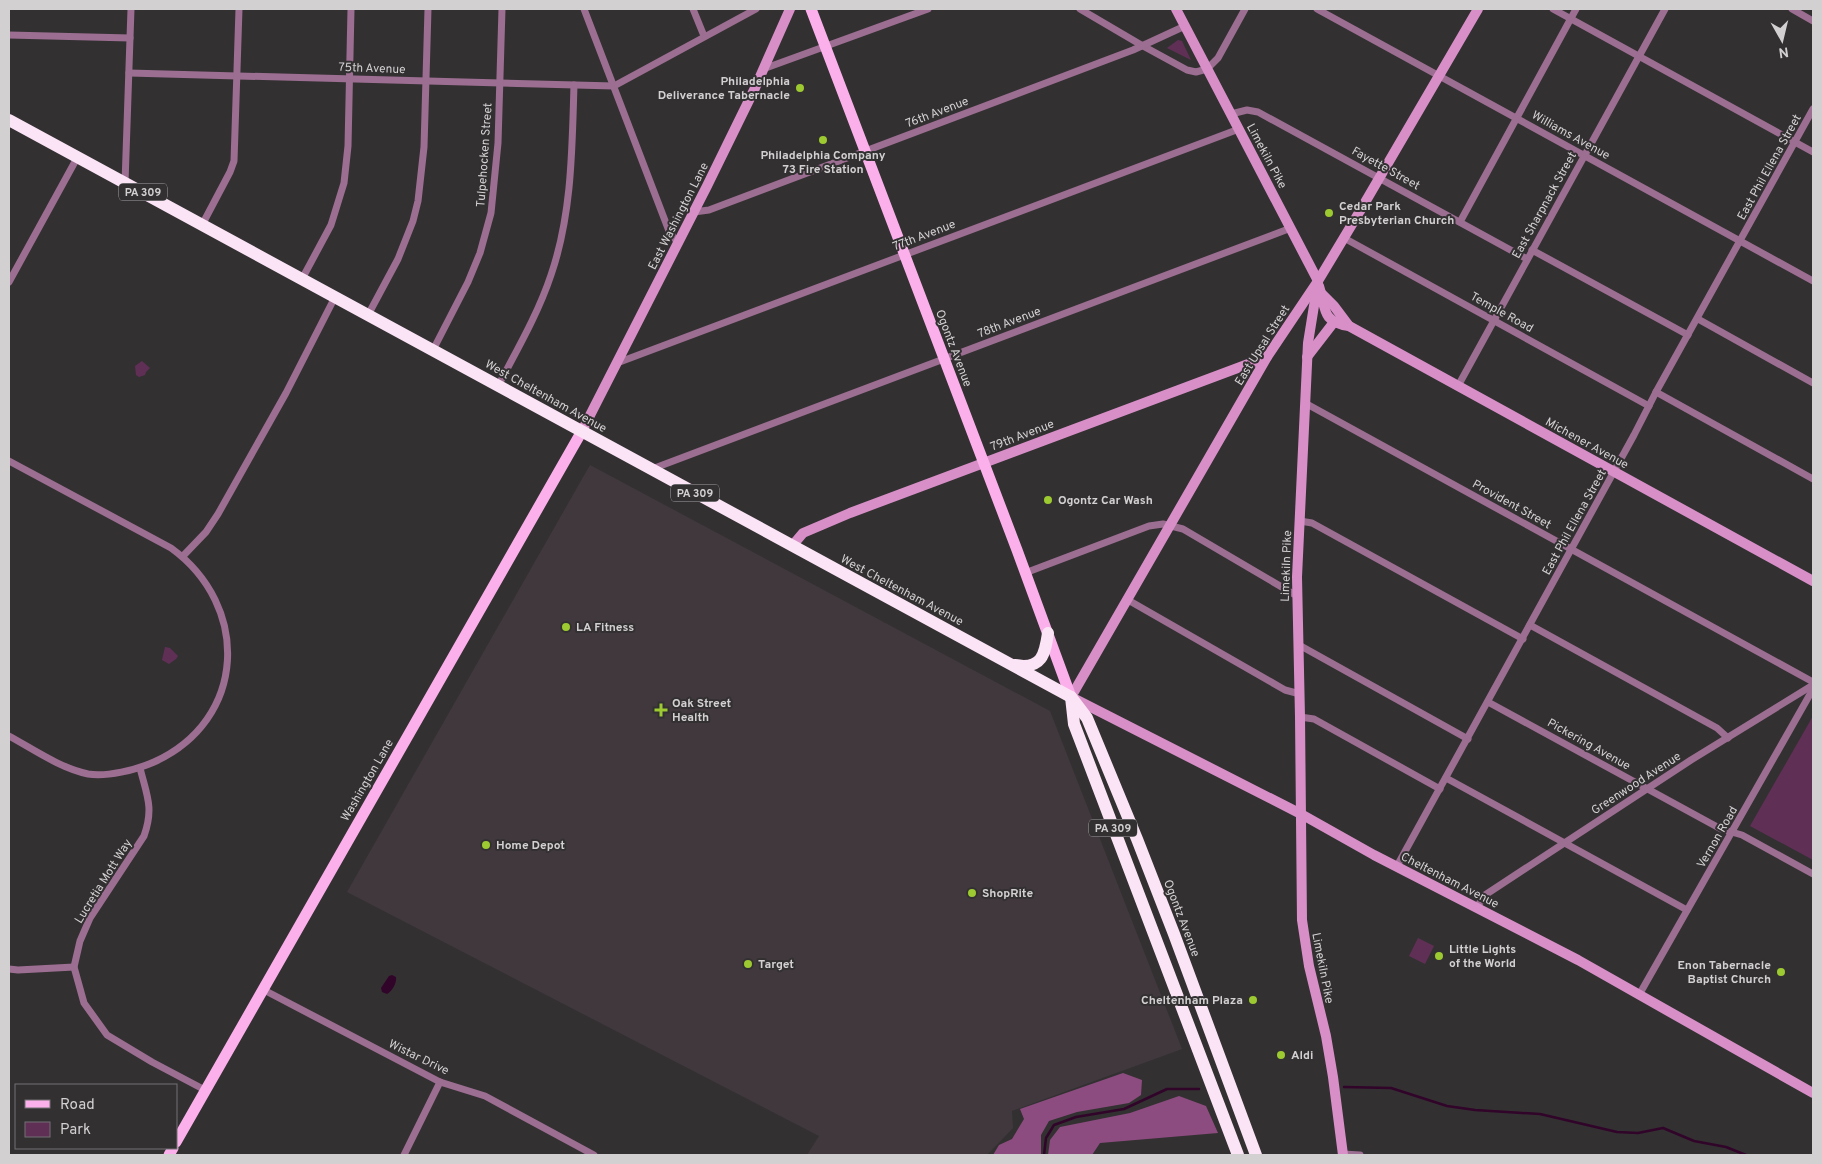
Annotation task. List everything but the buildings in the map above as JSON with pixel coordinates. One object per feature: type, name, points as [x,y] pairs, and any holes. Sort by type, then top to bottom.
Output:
[{"type":"highway","name":"West Cheltenham Avenue","points":[[9,120],[1071,697]]},
{"type":"highway","points":[[1014,665],[1029,665],[1042,659],[1045,654],[1048,633]]},
{"type":"highway","name":"Ogontz Avenue","points":[[1071,697],[1074,724],[1238,1155]]},
{"type":"highway","name":"Ogontz Avenue","points":[[1071,697],[1087,718],[1133,830],[1174,934],[1256,1155]]},
{"type":"main road","name":"Ogontz Avenue","points":[[811,9],[1026,573],[1071,697]]},
{"type":"main road","name":"Washington Lane","points":[[178,1138],[582,431]]},
{"type":"street","points":[[125,183],[131,9]]},
{"type":"street","points":[[202,225],[234,161],[239,9]]},
{"type":"street","points":[[302,279],[331,225],[341,198],[347,164],[351,9]]},
{"type":"street","points":[[368,315],[398,259],[413,221],[423,166],[428,9]]},
{"type":"street","name":"Tulpehocken Street","points":[[433,350],[468,282],[480,253],[491,213],[498,143],[502,9]]},
{"type":"street","points":[[584,9],[669,232],[678,243]]},
{"type":"street","points":[[693,9],[704,36]]},
{"type":"street","points":[[614,86],[756,9]]},
{"type":"street","name":"East Washington Lane","points":[[582,431],[694,212],[790,9]]},
{"type":"street","points":[[763,69],[928,9]]},
{"type":"street","points":[[1080,9],[1190,71],[1199,72],[1208,69],[1218,58],[1245,9]]},
{"type":"street","name":"Limekiln Pike","points":[[1176,9],[1318,281],[1307,357],[1297,596],[1302,920],[1304,940],[1333,1077],[1343,1155]]},
{"type":"street","name":"Williams Avenue","points":[[1318,9],[1813,281]]},
{"type":"street","name":"East Upsal Street","points":[[1071,697],[1268,357],[1344,238],[1478,9]]},
{"type":"street","points":[[1553,9],[1813,152]]},
{"type":"street","points":[[1460,222],[1576,9]]},
{"type":"street","name":"East Sharpnack Street","points":[[1458,386],[1665,9]]},
{"type":"street","points":[[1792,9],[1813,20]]},
{"type":"street","name":"76th Avenue","points":[[694,212],[709,210],[1143,46],[1185,26]]},
{"type":"street","points":[[9,35],[130,38]]},
{"type":"street","name":"75th Avenue","points":[[129,73],[614,86]]},
{"type":"street","points":[[498,386],[532,322],[549,282],[557,254],[568,194],[572,156],[574,85]]},
{"type":"street","name":"East Phil Ellena Street","points":[[1397,866],[1813,109]]},
{"type":"street","name":"Fayette Street","points":[[1231,114],[1247,110],[1258,112],[1528,259]]},
{"type":"street","name":"77th Avenue","points":[[617,363],[1239,129]]},
{"type":"street","points":[[9,282],[77,158]]},
{"type":"street","name":"78th Avenue","points":[[652,469],[1291,228]]},
{"type":"street","name":"Temple Road","points":[[1344,238],[1649,406]]},
{"type":"street","points":[[1532,250],[1688,336]]},
{"type":"street","name":"Michener Avenue","points":[[1318,281],[1324,308],[1328,317],[1336,324],[1349,326],[1813,581]]},
{"type":"street","name":"Michener Avenue","points":[[1322,294],[1349,326]]},
{"type":"street","points":[[183,556],[206,532],[218,514],[286,393],[335,296]]},
{"type":"street","points":[[1698,319],[1813,382]]},
{"type":"street","points":[[1307,357],[1334,322]]},
{"type":"street","name":"79th Avenue","points":[[792,546],[803,533],[1268,357]]},
{"type":"street","points":[[1656,392],[1813,479]]},
{"type":"street","name":"Provident Street","points":[[1305,403],[1813,684]]},
{"type":"street","points":[[9,461],[172,548],[183,556],[202,579],[218,603],[227,633],[227,663],[222,693],[208,720],[189,740],[169,755],[140,768],[114,773],[89,774],[62,765],[9,736]]},
{"type":"street","points":[[1300,521],[1312,523],[1522,639]]},
{"type":"street","points":[[1026,573],[1149,526],[1163,524],[1183,529],[1297,596]]},
{"type":"street","points":[[1128,600],[1286,690],[1300,694]]},
{"type":"street","points":[[1530,625],[1717,728],[1728,738]]},
{"type":"street","points":[[1298,645],[1468,738]]},
{"type":"street","name":"Greenwood Avenue","points":[[1477,907],[1485,896],[1687,763],[1813,684]]},
{"type":"street","name":"Vernon Road","points":[[1639,995],[1813,689]]},
{"type":"street","name":"Cheltenham Avenue","points":[[1071,697],[1301,814],[1578,960],[1813,1094]]},
{"type":"street","name":"Pickering Avenue","points":[[1488,702],[1721,829],[1746,837],[1813,874]]},
{"type":"street","points":[[1300,717],[1314,719],[1440,789]]},
{"type":"street","name":"Lucretia Mott Way","points":[[140,768],[150,808],[149,823],[144,836],[90,918],[80,941],[74,967],[84,1003],[107,1036],[205,1090]]},
{"type":"street","points":[[1446,778],[1687,910]]},
{"type":"street","points":[[9,969],[74,967]]},
{"type":"street","name":"Wistar Drive","points":[[262,989],[440,1082],[485,1096],[594,1155]]},
{"type":"street","points":[[404,1155],[440,1082]]},
{"type":"street","points":[[1343,1155],[1360,1155]]},
{"type":"shaded area","points":[[590,465],[1050,711],[1182,1049],[1012,1111],[1013,1128],[987,1155],[807,1155],[819,1136],[347,892]]},
{"type":"shaded area","points":[[389,976],[396,977],[394,987],[387,994],[382,992],[381,988]]},
{"type":"shaded area","points":[[1123,1073],[1142,1080],[1141,1095],[1129,1103],[1077,1112],[1049,1121],[1041,1135],[1041,1155],[993,1155],[999,1145],[1012,1139],[1024,1119],[1020,1109]]},
{"type":"shaded area","points":[[1179,1096],[1206,1106],[1218,1133],[1100,1143],[1092,1155],[1048,1155],[1050,1140],[1060,1127],[1130,1113]]},
{"type":"green space","points":[[1178,40],[1182,41],[1191,60],[1167,48]]},
{"type":"green space","points":[[142,361],[150,368],[145,375],[139,377],[136,375],[135,366]]},
{"type":"green space","points":[[165,647],[170,648],[178,656],[169,664],[162,660]]},
{"type":"green space","points":[[1813,716],[1813,860],[1750,826]]},
{"type":"green space","points":[[1418,938],[1434,946],[1425,964],[1409,956]]},
{"type":"waterway","points":[[1344,1087],[1391,1088],[1447,1106],[1475,1110],[1540,1114],[1617,1132],[1638,1133],[1663,1128],[1694,1141],[1726,1147],[1746,1155]]},
{"type":"waterway","points":[[1044,1155],[1046,1138],[1054,1125],[1076,1117],[1124,1109],[1167,1089],[1199,1089]]},
{"type":"place","name":"Philadelphia Deliverance Tabernacle","points":[[800,88]]},
{"type":"place","name":"Philadelphia Company 73 Fire Station","points":[[823,140]]},
{"type":"place","name":"Cedar Park Presbyterian Church","points":[[1329,213]]},
{"type":"place","name":"Ogontz Car Wash","points":[[1048,500]]},
{"type":"place","name":"LA Fitness","points":[[566,627]]},
{"type":"place","name":"Oak Street Health","points":[[661,710]]},
{"type":"place","name":"Home Depot","points":[[486,845]]},
{"type":"place","name":"ShopRite","points":[[972,893]]},
{"type":"place","name":"Little Lights of the World","points":[[1439,956]]},
{"type":"place","name":"Target","points":[[748,964]]},
{"type":"place","name":"Enon Tabernacle Baptist Church","points":[[1781,972]]},
{"type":"place","name":"Cheltenham Plaza","points":[[1253,1000]]},
{"type":"place","name":"Aldi","points":[[1281,1055]]}]
